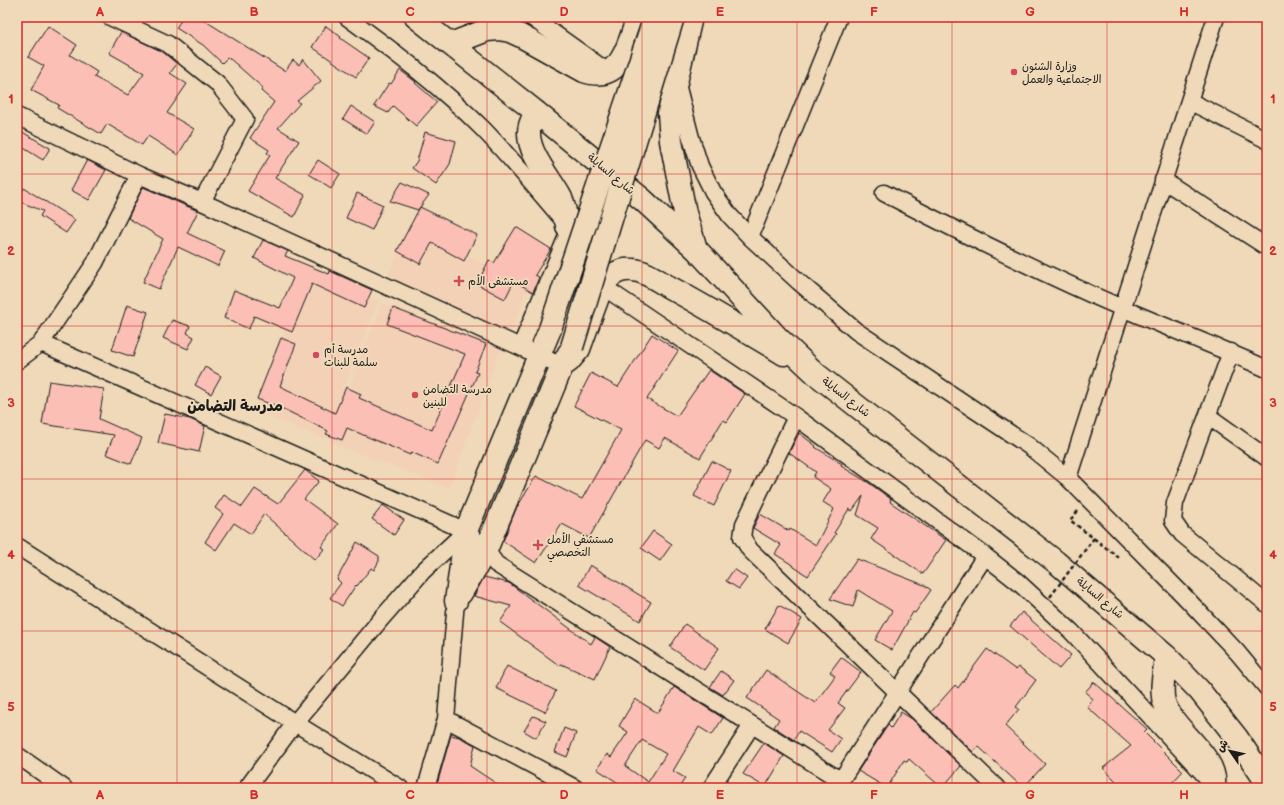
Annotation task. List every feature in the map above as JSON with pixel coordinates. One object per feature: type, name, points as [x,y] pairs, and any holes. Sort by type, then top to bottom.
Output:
[{"type":"main road","name":"شارع السايلة","points":[[416,17],[536,112],[643,200],[697,250],[777,336],[816,374],[1056,562],[1166,656],[1199,690],[1237,738],[1267,783]]},
{"type":"main road","points":[[451,44],[487,30],[499,29],[510,31],[522,36],[584,71],[596,74],[608,72],[620,63],[638,17]]},
{"type":"main road","points":[[456,601],[466,531],[530,350],[550,329],[655,17]]},
{"type":"main road","points":[[456,601],[486,550],[567,356],[673,17]]},
{"type":"main road","points":[[691,17],[676,78],[669,114],[669,125],[686,213],[697,250]]},
{"type":"main road","points":[[536,112],[531,121],[529,141],[533,151],[561,199],[566,216],[566,226]]},
{"type":"main road","points":[[567,356],[569,361],[579,348],[602,286],[608,278],[616,272],[634,270],[644,273],[692,299],[816,374]]},
{"type":"main road","points":[[1166,656],[1163,691],[1167,711],[1208,762],[1213,771],[1215,780],[1214,787]]},
{"type":"street","points":[[110,17],[168,44],[217,83],[245,119],[202,202]]},
{"type":"street","points":[[347,17],[391,49],[438,88],[483,129],[524,173],[563,220],[566,226],[566,236],[530,350]]},
{"type":"street","points":[[531,17],[608,72]]},
{"type":"street","points":[[750,237],[839,17]]},
{"type":"street","points":[[1068,478],[1216,17]]},
{"type":"street","points":[[676,78],[691,138],[700,166],[713,192],[730,216],[750,237],[856,331],[1029,446],[1068,478],[1184,596],[1237,652],[1267,688]]},
{"type":"street","points":[[1189,101],[1267,140]]},
{"type":"street","points":[[17,116],[139,175],[530,350],[567,356]]},
{"type":"street","points":[[17,361],[41,343],[95,263],[139,175]]},
{"type":"street","points":[[1163,180],[1267,247]]},
{"type":"street","points":[[884,193],[980,243],[1122,308],[1231,352],[1267,369]]},
{"type":"street","points":[[602,286],[796,416],[1018,582],[1071,631],[1214,787]]},
{"type":"street","points":[[41,343],[466,531],[486,550],[496,564],[752,725],[838,784],[985,556]]},
{"type":"street","points":[[1231,352],[1175,504],[1173,521],[1182,534],[1267,604]]},
{"type":"street","points":[[796,416],[744,524],[742,538],[750,550],[897,694],[997,788]]},
{"type":"street","points":[[1208,416],[1267,458]]},
{"type":"street","points":[[247,788],[295,723],[380,619],[423,571],[466,531]]},
{"type":"street","points":[[17,546],[400,788]]},
{"type":"street","points":[[426,788],[446,719],[456,601]]},
{"type":"street","points":[[446,719],[575,788]]},
{"type":"street","points":[[711,788],[752,725]]},
{"type":"street","points":[[17,755],[64,788]]},
{"type":"path","points":[[1070,520],[1118,557]]},
{"type":"path","points":[[1050,597],[1094,538]]},
{"type":"shaded area","name":"مستشفى الأم","points":[[409,229],[530,285],[509,334],[388,276]]},
{"type":"shaded area","name":"مدرسة أم سلمة للبنات","points":[[310,266],[378,301],[324,439],[253,410]]},
{"type":"shaded area","name":"مدرسة التضامن للبنين","points":[[382,303],[501,347],[449,488],[329,442]]},
{"type":"building","points":[[183,17],[199,17],[285,71],[293,60],[299,65],[303,59],[321,81],[297,101],[300,103],[278,128],[299,141],[275,178],[305,195],[294,217],[248,191],[270,155],[267,153],[269,150],[250,138],[274,102],[261,91],[263,88],[228,57],[222,63],[203,45],[176,28]]},
{"type":"building","points":[[48,26],[77,45],[70,55],[97,72],[94,77],[128,95],[144,73],[109,53],[121,32],[163,52],[177,64],[170,73],[187,84],[167,113],[194,129],[178,155],[148,136],[142,145],[107,124],[101,134],[57,108],[59,105],[31,90],[44,66],[28,57]]},
{"type":"building","points":[[326,26],[341,37],[340,38],[369,58],[356,77],[312,47]]},
{"type":"building","points":[[400,70],[416,82],[415,83],[437,102],[416,126],[393,106],[388,113],[374,106],[389,83],[391,84]]},
{"type":"building","points":[[351,106],[375,122],[367,134],[343,119]]},
{"type":"building","points":[[17,129],[50,148],[43,160],[17,144]]},
{"type":"building","points":[[425,132],[456,141],[450,164],[436,185],[412,168],[417,161]]},
{"type":"building","points":[[87,160],[106,170],[89,200],[71,190]]},
{"type":"building","points":[[318,160],[340,174],[331,188],[309,174]]},
{"type":"building","points":[[402,182],[429,195],[418,210],[390,201]]},
{"type":"building","points":[[143,187],[198,211],[187,233],[225,251],[218,266],[178,247],[159,289],[143,282],[163,239],[128,218]]},
{"type":"building","points":[[24,188],[75,220],[66,233],[40,216],[43,211],[18,201]]},
{"type":"building","points":[[357,193],[383,205],[372,230],[346,218]]},
{"type":"building","points":[[420,207],[477,235],[464,261],[432,243],[420,264],[397,251]]},
{"type":"building","points":[[516,227],[551,249],[535,275],[539,277],[533,292],[514,281],[505,299],[477,284],[489,260],[494,263]]},
{"type":"building","points":[[263,240],[288,251],[285,256],[329,274],[330,271],[372,290],[364,308],[312,284],[292,332],[254,316],[249,329],[224,318],[234,290],[280,308],[293,278],[254,258]]},
{"type":"building","points":[[127,305],[148,312],[133,357],[112,350]]},
{"type":"building","points":[[393,308],[486,344],[475,372],[478,373],[438,464],[411,452],[410,455],[347,428],[342,440],[326,434],[328,431],[273,404],[272,405],[257,399],[281,338],[296,344],[280,386],[335,413],[346,387],[361,394],[359,398],[432,430],[465,354],[387,324]]},
{"type":"building","points":[[172,320],[190,326],[187,333],[194,337],[188,349],[163,338]]},
{"type":"building","points":[[652,334],[678,351],[647,399],[677,416],[709,370],[745,394],[727,422],[723,420],[700,458],[665,438],[659,448],[645,440],[589,538],[562,524],[536,563],[503,541],[516,509],[536,476],[582,499],[621,430],[574,406],[591,373],[618,387]]},
{"type":"building","points":[[205,367],[221,376],[211,394],[195,385]]},
{"type":"building","points":[[49,381],[104,389],[99,419],[142,438],[131,464],[106,454],[114,435],[42,424]]},
{"type":"building","points":[[165,414],[190,419],[205,426],[199,452],[158,443]]},
{"type":"building","points":[[799,433],[816,446],[815,447],[842,464],[841,466],[869,483],[891,499],[890,502],[946,540],[923,574],[871,539],[878,528],[857,515],[863,496],[852,511],[849,509],[834,533],[836,534],[808,576],[775,554],[781,545],[753,528],[760,514],[789,531],[790,529],[816,545],[834,509],[823,502],[831,489],[813,477],[816,472],[789,453]]},
{"type":"building","points":[[712,461],[731,471],[714,506],[694,496]]},
{"type":"building","points":[[305,470],[319,481],[304,499],[338,524],[321,547],[324,549],[315,560],[264,514],[251,534],[234,523],[216,550],[205,542],[223,514],[215,508],[224,495],[242,507],[255,489],[278,504]]},
{"type":"building","points":[[383,505],[404,520],[394,535],[372,519]]},
{"type":"building","points":[[653,531],[672,544],[660,561],[641,548]]},
{"type":"building","points":[[357,542],[379,556],[379,561],[374,570],[371,568],[357,586],[356,585],[342,606],[330,598],[341,583],[337,579]]},
{"type":"building","points":[[857,559],[924,585],[931,590],[915,613],[913,612],[892,650],[875,640],[892,611],[858,590],[853,607],[830,599]]},
{"type":"building","points":[[590,565],[651,602],[640,621],[579,585]]},
{"type":"building","points":[[734,569],[747,578],[739,589],[726,581]]},
{"type":"building","points":[[484,577],[509,583],[591,644],[595,637],[610,647],[595,679],[561,664],[560,666],[500,622],[511,606],[474,596]]},
{"type":"building","points":[[779,605],[802,619],[788,643],[765,629]]},
{"type":"building","points":[[1022,612],[1071,655],[1059,669],[1010,626]]},
{"type":"building","points":[[685,624],[719,648],[704,670],[670,647]]},
{"type":"building","points":[[987,649],[1016,670],[1019,667],[1036,680],[1016,707],[1019,709],[1005,726],[1045,764],[1023,788],[978,746],[973,752],[931,712],[955,685],[958,688]]},
{"type":"building","points":[[841,657],[861,672],[838,703],[845,708],[828,730],[841,739],[832,752],[799,731],[794,740],[774,727],[779,719],[747,698],[766,670],[815,703],[835,676],[830,672]]},
{"type":"building","points":[[507,666],[556,691],[545,712],[496,688]]},
{"type":"building","points":[[721,671],[734,680],[723,695],[710,687]]},
{"type":"building","points":[[1094,682],[1147,729],[1144,732],[1183,771],[1167,788],[1123,788],[1103,768],[1131,746],[1087,707],[1093,699],[1085,692]]},
{"type":"building","points":[[674,687],[723,718],[712,735],[699,727],[673,771],[685,778],[679,788],[626,788],[597,769],[607,754],[611,757],[628,732],[619,726],[635,699],[658,713]],"holes":[[[642,740],[666,754],[648,782],[625,766]]]},
{"type":"building","points":[[901,712],[912,719],[961,766],[942,788],[909,759],[907,762],[904,760],[887,788],[858,771],[888,725],[891,728]]},
{"type":"building","points":[[533,716],[546,721],[536,738],[524,731]]},
{"type":"building","points":[[564,728],[576,733],[567,757],[555,752]]},
{"type":"building","points":[[451,735],[459,737],[475,745],[470,766],[503,788],[436,788]]},
{"type":"building","points":[[764,743],[784,756],[765,787],[743,774]]},
{"type":"place","name":"وزارة الشئون الاجتماعية والعمل","points":[[1014,72]]},
{"type":"place","name":"مستشفى الأم","points":[[459,281]]},
{"type":"place","name":"مدرسة أم سلمة للبنات","points":[[316,355]]},
{"type":"place","name":"مدرسة التضامن للبنين","points":[[415,395]]},
{"type":"place","name":"مستشفى الأمل التخصصي","points":[[538,545]]},
{"type":"district","name":"مدرسة التضامن","points":[[235,406]]}]
